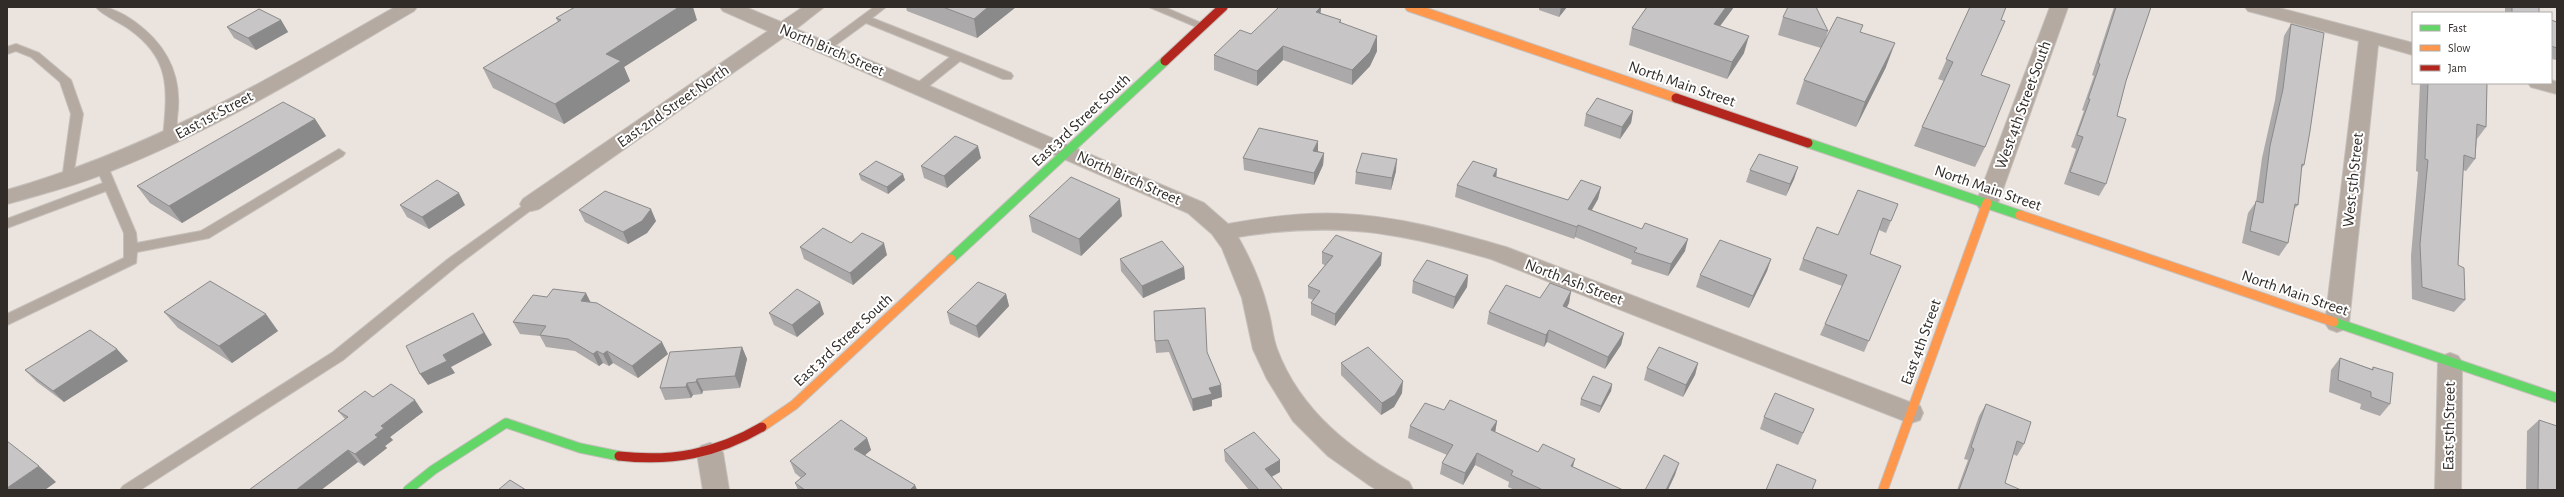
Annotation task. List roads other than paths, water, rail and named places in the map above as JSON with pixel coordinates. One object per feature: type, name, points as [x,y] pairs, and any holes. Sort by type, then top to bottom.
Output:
[{"type":"street","name":"East 1st Street","points":[[7,196],[68,180],[106,176],[169,139],[269,86],[408,7]]},
{"type":"street","name":"North Birch Street","points":[[729,7],[920,87],[1196,208],[1223,232],[1242,267],[1256,308],[1265,347],[1278,380],[1298,410],[1317,433],[1342,454],[1400,490]]},
{"type":"street","name":"East 2nd Street North","points":[[531,204],[815,7]]},
{"type":"street","name":"East 3rd Street South","points":[[408,490],[433,470],[506,423],[550,440],[600,452],[637,458],[666,460],[710,452],[766,426],[794,405],[1069,152],[1223,7]]},
{"type":"street","name":"North Main Street","points":[[1410,7],[2557,398]]},
{"type":"street","name":"West 4th Street South","points":[[1987,203],[2059,7]]},
{"type":"street","points":[[2254,7],[2412,49]]},
{"type":"street","name":"West 5th Street","points":[[2337,323],[2369,38]]},
{"type":"street","points":[[2542,84],[2557,88]]},
{"type":"street","name":"East 4th Street","points":[[1883,490],[1987,203]]},
{"type":"street","name":"North Ash Street","points":[[1223,232],[1313,221],[1358,222],[1404,228],[1448,239],[1505,255],[1911,413]]},
{"type":"street","name":"East 5th Street","points":[[2448,490],[2450,362]]},
{"type":"street","points":[[710,452],[716,490]]},
{"type":"lane","points":[[101,7],[139,29],[158,47],[169,69],[173,94],[169,139]]},
{"type":"lane","points":[[825,48],[880,7]]},
{"type":"lane","points":[[1154,7],[1203,26]]},
{"type":"lane","points":[[864,19],[1006,76]]},
{"type":"lane","points":[[7,51],[16,47],[34,55],[65,80],[77,114],[68,180]]},
{"type":"lane","points":[[920,87],[958,57]]},
{"type":"lane","points":[[131,249],[204,235],[339,153]]},
{"type":"lane","points":[[7,224],[106,176],[130,233],[131,249],[131,260],[7,320]]},
{"type":"lane","points":[[128,490],[338,356],[453,262],[531,204]]}]
